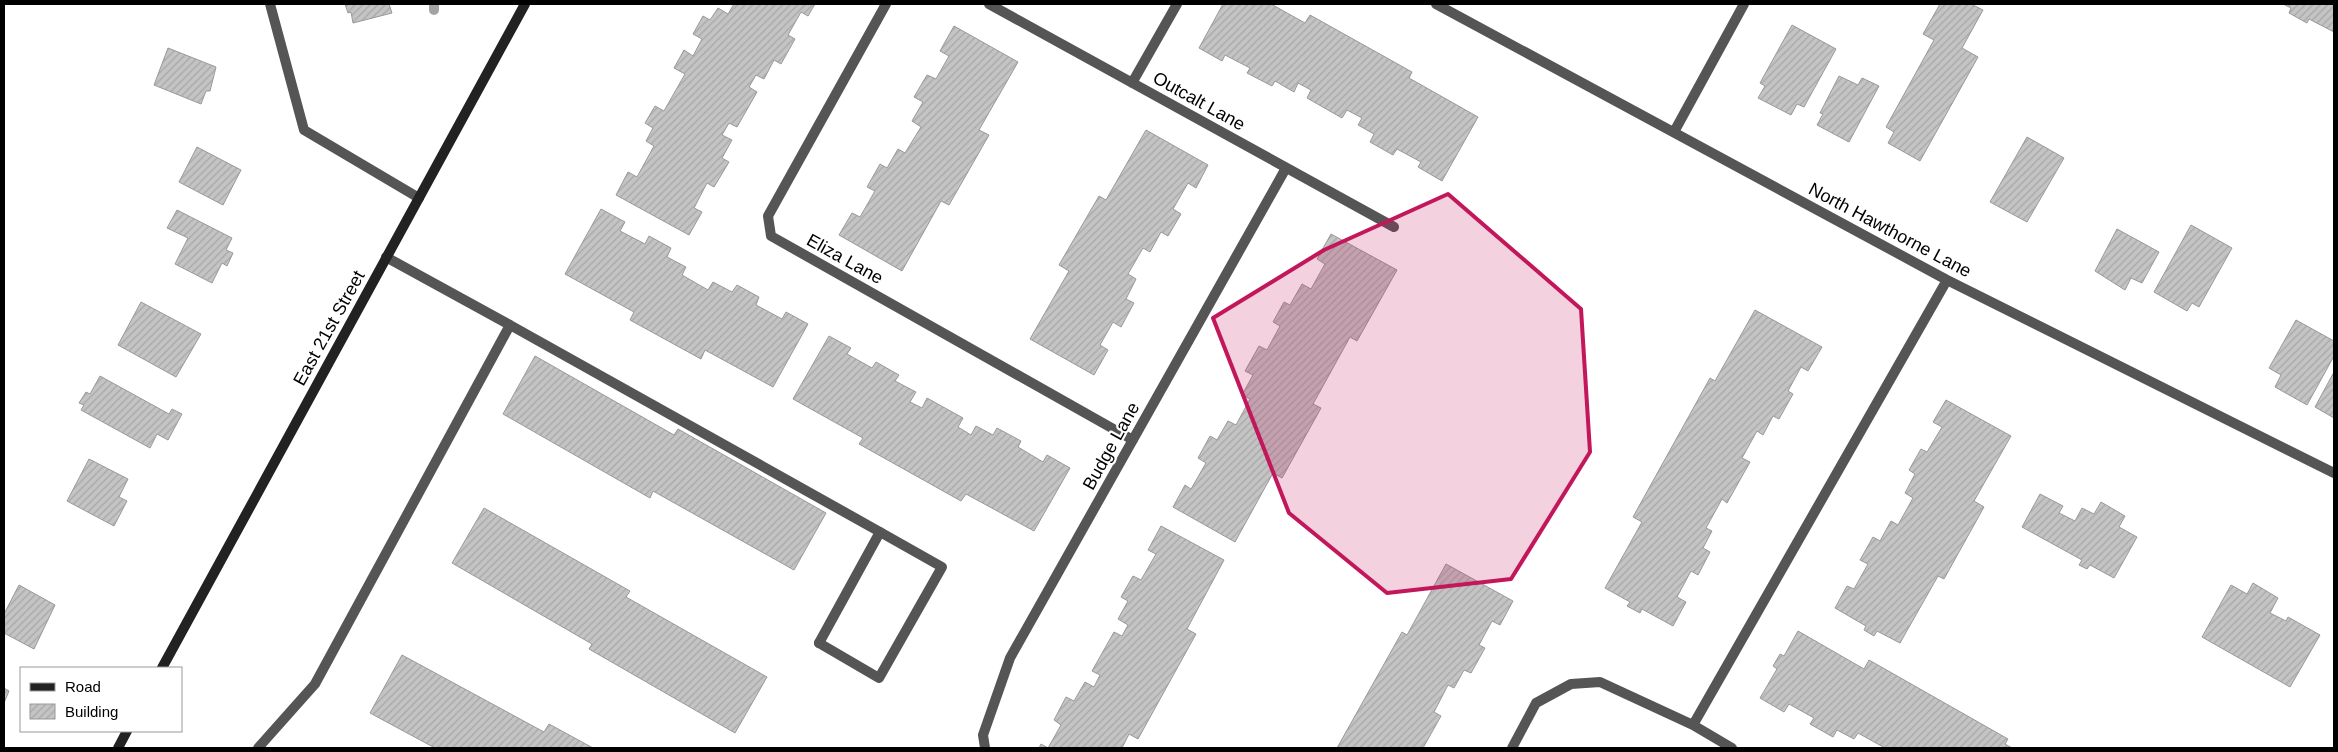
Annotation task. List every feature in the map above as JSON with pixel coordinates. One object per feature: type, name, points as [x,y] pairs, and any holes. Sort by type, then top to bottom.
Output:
[{"type":"main road","name":"East 21st Street","points":[[163,667],[525,4]]},
{"type":"main road","points":[[118,748],[127,732]]},
{"type":"street","points":[[270,4],[304,130],[418,198]]},
{"type":"street","name":"Eliza Lane","points":[[886,4],[768,216],[771,236],[1133,440]]},
{"type":"street","name":"Outcalt Lane","points":[[989,4],[1394,227]]},
{"type":"street","points":[[1132,83],[1177,4]]},
{"type":"street","name":"North Hawthorne Lane","points":[[1436,4],[1948,280],[2334,473]]},
{"type":"street","points":[[1674,132],[1744,4]]},
{"type":"street","name":"Budge Lane","points":[[985,748],[983,735],[1010,658],[1286,168]]},
{"type":"street","points":[[386,257],[510,325],[880,532],[942,567],[879,678],[819,643],[880,532]]},
{"type":"street","points":[[1693,725],[1948,280]]},
{"type":"street","points":[[258,748],[315,684],[510,325]]},
{"type":"street","points":[[1512,748],[1536,703],[1571,684],[1600,682],[1693,725],[1732,748]]},
{"type":"highlighted area","points":[[1448,194],[1581,309],[1590,452],[1511,579],[1387,593],[1289,513],[1213,318],[1324,250]]},
{"type":"building","points":[[345,4],[389,4],[392,13],[353,23],[351,12],[348,13]]},
{"type":"building","points":[[734,4],[815,4],[808,16],[801,12],[788,35],[795,39],[781,64],[774,60],[764,79],[756,75],[749,87],[757,92],[737,127],[729,123],[722,135],[732,140],[722,158],[729,162],[714,187],[707,183],[694,208],[702,212],[689,235],[616,195],[628,172],[637,177],[654,146],[646,141],[653,128],[645,123],[655,106],[664,111],[685,74],[674,68],[684,50],[693,56],[702,39],[693,34],[703,16],[710,20],[718,8],[728,14]]},
{"type":"building","points":[[1223,4],[1271,4],[1305,23],[1310,15],[1412,72],[1409,78],[1478,117],[1442,181],[1418,167],[1421,162],[1397,149],[1393,155],[1370,142],[1374,134],[1358,125],[1362,118],[1347,110],[1342,118],[1307,98],[1311,90],[1298,83],[1294,92],[1275,81],[1272,86],[1247,73],[1250,68],[1225,55],[1222,61],[1199,48]]},
{"type":"building","points":[[1940,4],[1971,4],[1983,10],[1962,48],[1978,57],[1920,161],[1888,143],[1894,132],[1886,127],[1934,40],[1923,34]]},
{"type":"building","points":[[2283,4],[2334,4],[2334,32],[2309,19],[2307,23],[2289,13],[2291,8]]},
{"type":"building","points":[[1792,25],[1836,49],[1804,107],[1797,104],[1791,115],[1758,98],[1765,86],[1760,83]]},
{"type":"building","points":[[954,26],[1018,62],[979,130],[989,135],[949,205],[941,201],[902,271],[839,235],[852,213],[860,217],[875,191],[867,187],[880,164],[887,168],[898,149],[905,153],[921,127],[912,121],[923,102],[914,97],[927,75],[936,79],[949,56],[940,51]]},
{"type":"building","points":[[168,48],[216,67],[210,91],[206,91],[201,104],[154,85]]},
{"type":"building","points":[[1839,76],[1858,85],[1862,78],[1879,86],[1849,142],[1817,125],[1823,114],[1820,113]]},
{"type":"building","points":[[1146,130],[1208,165],[1196,188],[1188,183],[1173,209],[1181,214],[1168,236],[1161,232],[1150,252],[1143,248],[1128,274],[1136,279],[1126,299],[1134,303],[1121,327],[1113,322],[1100,345],[1108,350],[1094,375],[1030,339],[1069,271],[1059,265],[1099,196],[1106,200]]},
{"type":"building","points":[[2027,137],[2064,158],[2027,222],[1990,202]]},
{"type":"building","points":[[197,147],[241,170],[223,205],[179,182]]},
{"type":"building","points":[[601,209],[625,222],[620,231],[645,244],[649,236],[671,248],[667,257],[686,267],[682,275],[708,290],[713,282],[732,292],[737,285],[759,297],[756,305],[782,319],[786,312],[808,324],[773,387],[705,350],[701,359],[630,320],[634,312],[565,274]]},
{"type":"building","points":[[177,210],[232,238],[226,250],[233,253],[227,266],[222,263],[212,283],[175,264],[188,238],[167,228]]},
{"type":"building","points":[[2191,225],[2232,248],[2199,307],[2192,303],[2187,311],[2154,292]]},
{"type":"building","points":[[2117,229],[2159,252],[2142,283],[2131,278],[2125,290],[2095,271]]},
{"type":"building","points":[[1331,234],[1397,270],[1357,341],[1350,337],[1313,404],[1321,408],[1282,478],[1273,473],[1235,542],[1173,507],[1185,485],[1191,489],[1206,463],[1198,458],[1210,436],[1217,440],[1228,421],[1236,425],[1250,399],[1242,395],[1253,375],[1245,371],[1259,346],[1267,350],[1280,326],[1273,322],[1284,302],[1290,305],[1302,284],[1311,289],[1325,264],[1317,259]]},
{"type":"building","points":[[141,302],[201,334],[176,377],[118,345]]},
{"type":"building","points":[[1755,310],[1822,347],[1808,371],[1801,367],[1788,391],[1793,394],[1779,419],[1773,416],[1763,435],[1757,431],[1742,458],[1750,462],[1727,503],[1722,499],[1706,528],[1712,531],[1703,548],[1710,552],[1698,575],[1691,571],[1677,597],[1686,602],[1673,626],[1642,609],[1640,613],[1627,606],[1630,602],[1605,588],[1642,522],[1633,517],[1710,378],[1715,381]]},
{"type":"building","points":[[2296,320],[2334,341],[2334,356],[2307,405],[2275,387],[2281,375],[2269,368]]},
{"type":"building","points":[[829,336],[851,348],[847,354],[872,368],[876,362],[899,375],[895,381],[916,392],[910,402],[922,408],[927,398],[963,418],[958,427],[971,435],[976,426],[993,435],[997,428],[1021,441],[1018,447],[1043,462],[1047,455],[1070,468],[1034,531],[966,494],[961,501],[859,444],[863,438],[793,399]]},
{"type":"building","points":[[535,356],[674,435],[678,429],[826,513],[794,570],[653,491],[650,498],[503,414]]},
{"type":"building","points":[[2334,372],[2334,418],[2315,407]]},
{"type":"building","points":[[100,376],[169,414],[172,409],[182,414],[168,440],[157,434],[150,448],[81,410],[84,405],[79,403],[86,392],[90,394]]},
{"type":"building","points":[[1946,400],[2011,436],[1974,501],[1984,507],[1944,579],[1938,576],[1900,643],[1877,631],[1874,636],[1864,630],[1866,626],[1835,608],[1847,586],[1854,589],[1868,564],[1860,560],[1873,537],[1880,541],[1891,521],[1898,525],[1913,498],[1905,493],[1915,474],[1909,470],[1921,449],[1927,452],[1942,427],[1933,422]]},
{"type":"building","points":[[89,459],[128,479],[119,497],[127,501],[114,526],[67,501]]},
{"type":"building","points":[[2040,494],[2063,506],[2059,513],[2075,521],[2082,508],[2094,514],[2101,502],[2125,516],[2119,527],[2137,537],[2114,578],[2090,565],[2087,569],[2079,565],[2082,560],[2022,527]]},
{"type":"building","points":[[484,508],[630,591],[626,597],[767,677],[735,733],[589,649],[592,644],[452,563]]},
{"type":"building","points":[[1161,526],[1224,560],[1187,629],[1196,634],[1138,739],[1129,734],[1122,748],[1048,748],[1061,725],[1054,720],[1066,697],[1074,701],[1085,682],[1094,687],[1100,675],[1092,671],[1114,632],[1122,636],[1128,625],[1118,619],[1128,601],[1121,597],[1133,576],[1141,580],[1156,554],[1148,550]]},
{"type":"building","points":[[1446,564],[1513,601],[1500,625],[1492,621],[1479,645],[1485,648],[1471,673],[1464,670],[1454,688],[1448,685],[1434,712],[1441,716],[1423,748],[1337,748],[1402,632],[1407,635]]},
{"type":"building","points":[[2253,583],[2278,598],[2270,613],[2286,621],[2288,617],[2320,635],[2290,687],[2202,637],[2231,585],[2247,594]]},
{"type":"building","points":[[19,585],[55,605],[34,649],[4,633],[4,614]]},
{"type":"building","points":[[1798,631],[1864,669],[1869,660],[2008,739],[2005,744],[2012,748],[1885,748],[1858,733],[1854,739],[1837,730],[1833,737],[1810,724],[1814,718],[1789,704],[1784,712],[1760,698],[1777,669],[1773,666],[1780,654],[1784,656]]},
{"type":"building","points":[[402,655],[544,732],[549,724],[593,748],[435,748],[370,713]]},
{"type":"building","points":[[4,688],[9,691],[4,703]]},
{"type":"building","points":[[1041,744],[1048,748],[1039,748]]},
{"type":"waterway","points":[[434,4],[434,10]]}]
